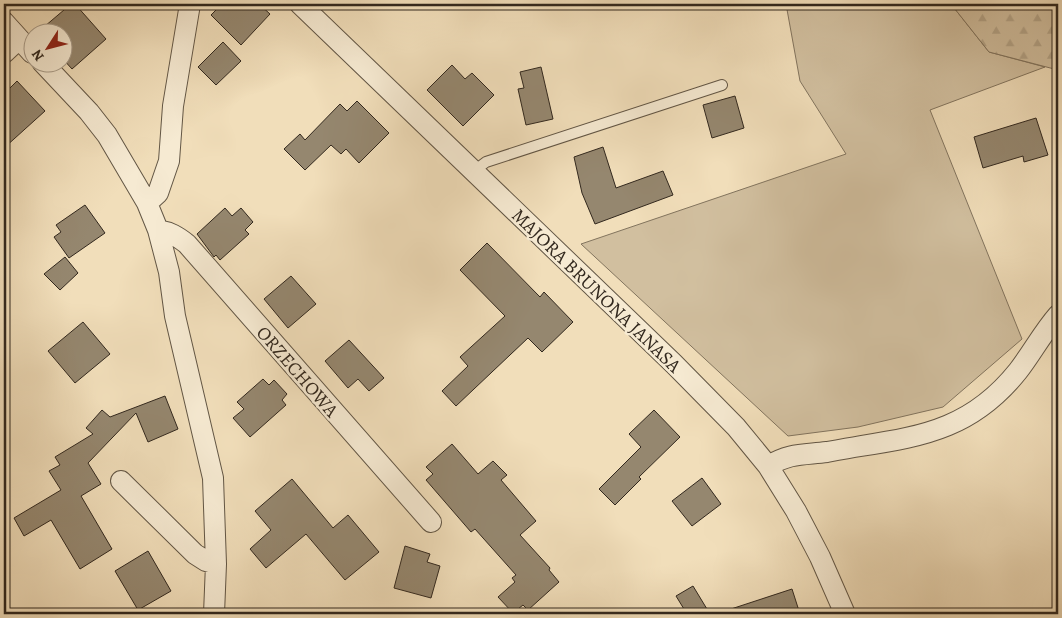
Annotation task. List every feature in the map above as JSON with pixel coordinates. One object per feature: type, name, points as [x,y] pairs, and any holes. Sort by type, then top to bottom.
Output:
[{"type":"street","points":[[147,203],[158,193],[169,161],[173,106],[190,4]]},
{"type":"street","name":"MAJORA BRUNONA JANASA","points":[[300,4],[724,414],[748,440],[768,466],[803,522],[845,614]]},
{"type":"street","points":[[4,22],[22,42]]},
{"type":"street","points":[[4,53],[22,47]]},
{"type":"street","points":[[51,72],[108,135],[147,203],[158,230],[169,272],[175,316],[213,478],[216,564],[214,614]]},
{"type":"street","name":"ORZECHOWA","points":[[158,230],[177,236],[187,244],[431,522]]},
{"type":"street","points":[[768,466],[781,458],[801,453],[825,452],[912,438],[947,427],[985,405],[1017,372],[1058,315]]},
{"type":"street","points":[[121,481],[195,554],[206,561],[216,564]]},
{"type":"lane","points":[[474,171],[486,162],[722,85]]},
{"type":"green space","points":[[786,4],[951,4],[989,52],[1045,67],[930,110],[1022,339],[943,407],[858,427],[788,436],[581,244],[846,154],[800,81]]},
{"type":"green space","points":[[951,4],[1058,4],[1058,70],[989,52]]},
{"type":"building","points":[[71,4],[75,4],[106,39],[72,69],[72,22],[50,22]]},
{"type":"building","points":[[222,4],[259,4],[270,14],[241,45],[211,15]]},
{"type":"building","points":[[223,42],[241,61],[216,85],[198,67]]},
{"type":"building","points":[[452,65],[465,79],[472,73],[494,95],[463,126],[427,90]]},
{"type":"building","points":[[541,67],[553,119],[526,125],[518,89],[524,88],[520,72]]},
{"type":"building","points":[[17,81],[45,111],[4,148],[4,94]]},
{"type":"building","points":[[735,96],[744,128],[712,138],[703,105]]},
{"type":"building","points":[[357,101],[389,133],[359,163],[346,149],[341,154],[331,145],[305,170],[284,149],[300,134],[305,140],[340,104],[347,111]]},
{"type":"building","points":[[1036,118],[1048,155],[1024,162],[1023,156],[983,168],[974,137]]},
{"type":"building","points":[[603,147],[616,188],[663,171],[673,195],[595,224],[582,193],[574,157]]},
{"type":"building","points":[[85,205],[105,233],[69,258],[54,237],[61,232],[56,225]]},
{"type":"building","points":[[225,208],[232,216],[241,208],[253,222],[245,230],[249,234],[220,260],[216,255],[214,257],[197,234]]},
{"type":"building","points":[[487,243],[540,297],[544,292],[573,322],[542,352],[528,338],[456,406],[442,391],[468,366],[460,357],[505,316],[460,270]]},
{"type":"building","points":[[65,257],[78,273],[60,290],[44,274]]},
{"type":"building","points":[[291,276],[316,304],[288,328],[264,299]]},
{"type":"building","points":[[83,322],[110,354],[75,383],[48,351]]},
{"type":"building","points":[[349,340],[384,378],[369,391],[358,379],[348,388],[325,361]]},
{"type":"building","points":[[263,379],[269,385],[274,380],[287,394],[282,400],[286,405],[250,437],[233,418],[244,409],[237,402]]},
{"type":"building","points":[[165,396],[178,429],[148,442],[136,413],[88,463],[101,484],[81,496],[112,549],[80,569],[51,520],[24,536],[14,518],[61,490],[49,471],[60,465],[55,457],[93,434],[86,428],[102,410],[110,417]]},
{"type":"building","points":[[654,410],[680,437],[639,477],[641,479],[615,505],[599,489],[641,447],[629,434]]},
{"type":"building","points":[[452,444],[478,474],[493,461],[507,475],[501,480],[536,521],[520,535],[550,568],[549,570],[559,582],[528,610],[523,605],[513,613],[498,597],[515,582],[512,578],[516,575],[475,529],[471,532],[426,480],[433,474],[426,467]]},
{"type":"building","points":[[702,478],[721,504],[692,526],[672,501]]},
{"type":"building","points":[[292,479],[333,528],[348,515],[379,552],[345,580],[306,534],[266,568],[250,549],[271,530],[255,511]]},
{"type":"building","points":[[405,546],[430,554],[427,562],[440,566],[431,598],[394,588]]},
{"type":"building","points":[[148,551],[171,591],[138,610],[115,571]]},
{"type":"building","points":[[693,586],[710,614],[687,614],[676,596]]},
{"type":"building","points":[[792,589],[800,614],[728,614],[728,610]]}]
